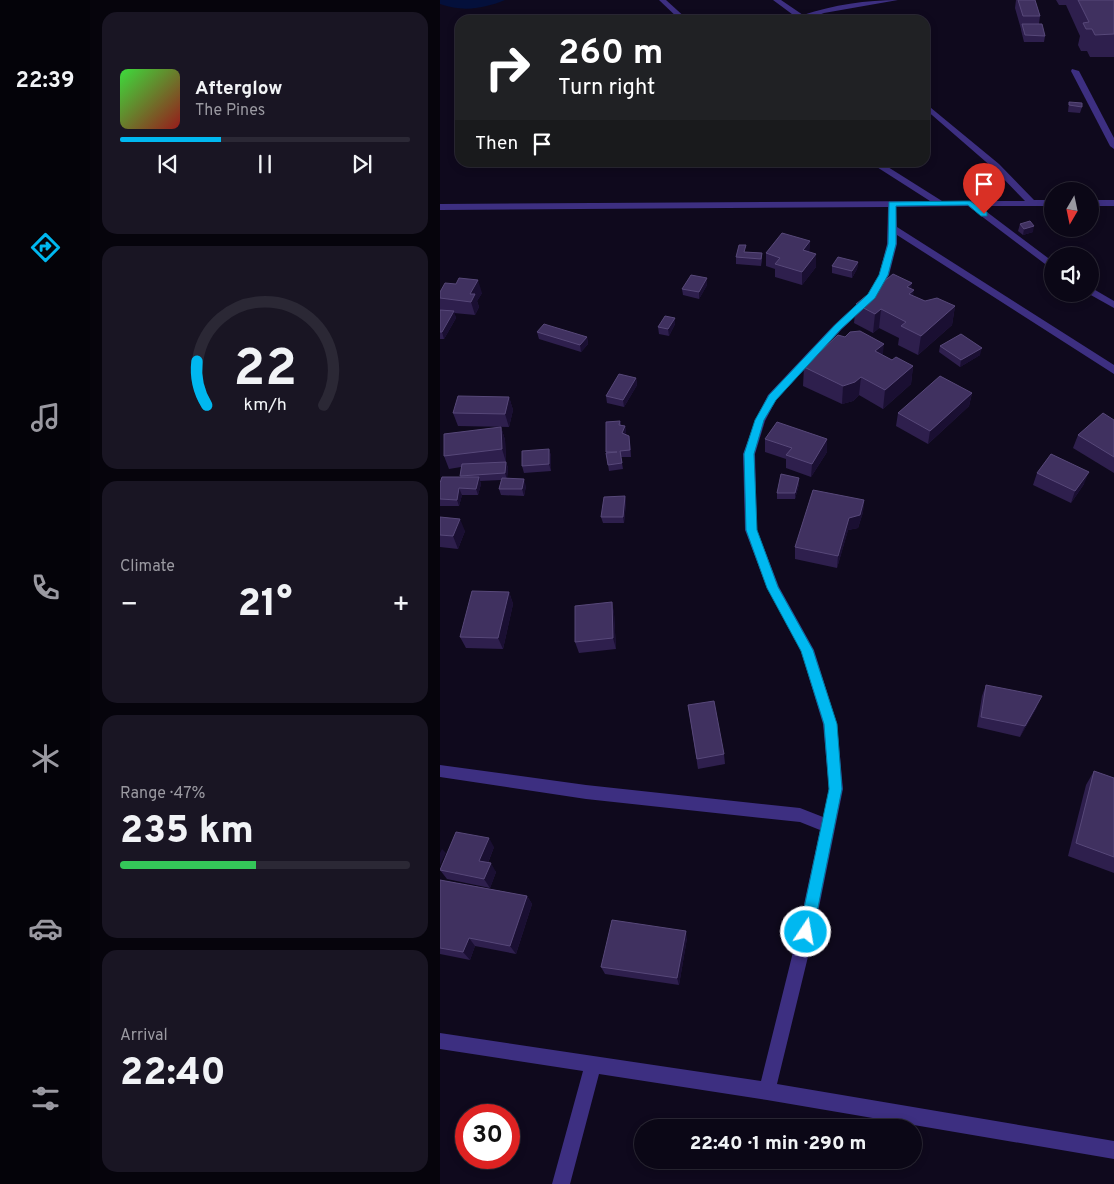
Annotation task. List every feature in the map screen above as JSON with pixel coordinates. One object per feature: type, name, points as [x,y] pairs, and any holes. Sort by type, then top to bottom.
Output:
[{"type":"street","points":[[662,0],[678,15]]},
{"type":"street","points":[[776,0],[797,15]]},
{"type":"street","points":[[813,15],[823,11],[895,0]]},
{"type":"street","points":[[1075,71],[1114,146]]},
{"type":"street","points":[[930,109],[996,166],[1032,203]]},
{"type":"street","points":[[881,167],[940,203]]},
{"type":"street","points":[[970,203],[1044,259]]},
{"type":"street","points":[[440,207],[1044,203]]},
{"type":"street","points":[[1099,204],[1114,203]]},
{"type":"street","points":[[767,1091],[806,932],[836,789],[830,724],[807,650],[773,588],[751,530],[749,454],[760,420],[772,398],[838,327],[872,296],[884,275],[892,244],[892,204]]},
{"type":"street","points":[[893,229],[1114,370]]},
{"type":"street","points":[[1099,296],[1114,305]]},
{"type":"street","points":[[440,771],[586,792],[800,815],[828,826]]},
{"type":"street","points":[[440,1041],[593,1066],[767,1091],[1114,1150]]},
{"type":"street","points":[[561,1184],[593,1066]]},
{"type":"shaded area","points":[[440,0],[505,0],[489,6],[464,9],[440,4]]},
{"type":"building","points":[[1018,0],[1035,0],[1040,16],[1023,16]]},
{"type":"building","points":[[1078,0],[1114,0],[1114,34],[1095,35],[1092,29],[1086,29],[1083,23],[1089,22]]},
{"type":"building","points":[[1022,24],[1042,24],[1045,36],[1025,35]]},
{"type":"building","points":[[1069,102],[1082,103],[1082,107],[1069,105]]},
{"type":"building","points":[[1030,221],[1034,226],[1024,229],[1020,224]]},
{"type":"building","points":[[782,233],[810,241],[803,250],[816,254],[802,272],[775,264],[780,258],[766,253]]},
{"type":"building","points":[[739,245],[746,245],[744,252],[762,253],[761,259],[736,257]]},
{"type":"building","points":[[838,257],[858,262],[852,271],[832,266]]},
{"type":"building","points":[[893,274],[912,283],[907,287],[914,290],[909,294],[925,301],[937,298],[955,306],[921,336],[901,326],[906,322],[881,309],[875,314],[856,304]]},
{"type":"building","points":[[691,275],[707,278],[699,292],[682,289]]},
{"type":"building","points":[[459,278],[478,280],[470,294],[475,294],[471,302],[440,298],[440,292],[445,283],[456,284]]},
{"type":"building","points":[[440,310],[454,311],[442,332],[440,332]]},
{"type":"building","points":[[665,316],[675,318],[668,329],[658,327]]},
{"type":"building","points":[[544,324],[587,337],[580,345],[537,332]]},
{"type":"building","points":[[860,331],[884,344],[875,351],[892,360],[896,357],[913,366],[885,390],[861,377],[855,382],[843,386],[804,367],[838,335],[845,337],[850,332]]},
{"type":"building","points":[[961,334],[982,348],[961,360],[940,346]]},
{"type":"building","points":[[619,374],[636,378],[623,400],[606,396]]},
{"type":"building","points":[[940,376],[972,393],[930,431],[898,413]]},
{"type":"building","points":[[458,396],[509,397],[505,414],[453,413]]},
{"type":"building","points":[[1103,413],[1114,420],[1114,457],[1078,435]]},
{"type":"building","points":[[620,421],[619,425],[625,426],[622,433],[629,436],[630,450],[620,451],[622,463],[608,465],[606,453],[617,452],[606,452],[606,422]]},
{"type":"building","points":[[777,422],[827,439],[812,464],[786,455],[792,448],[765,439]]},
{"type":"building","points":[[501,427],[502,449],[444,456],[444,434]]},
{"type":"building","points":[[549,449],[549,464],[522,466],[522,451]]},
{"type":"building","points":[[1051,454],[1089,472],[1075,491],[1037,473]]},
{"type":"building","points":[[506,462],[505,473],[460,476],[462,464]]},
{"type":"building","points":[[781,474],[799,478],[795,493],[777,493]]},
{"type":"building","points":[[442,477],[479,477],[476,489],[459,488],[457,500],[440,499]]},
{"type":"building","points":[[502,478],[524,479],[522,489],[499,489]]},
{"type":"building","points":[[813,490],[864,500],[860,515],[849,518],[838,556],[795,547]]},
{"type":"building","points":[[625,496],[623,517],[601,517],[604,497]]},
{"type":"building","points":[[440,517],[460,519],[453,536],[440,535]]},
{"type":"building","points":[[472,591],[509,592],[498,638],[460,637]]},
{"type":"building","points":[[612,602],[613,638],[575,642],[575,606]]},
{"type":"building","points":[[986,685],[1042,696],[1025,726],[981,717]]},
{"type":"building","points":[[714,701],[724,754],[697,759],[688,705]]},
{"type":"building","points":[[1094,771],[1114,778],[1114,857],[1076,843]]},
{"type":"building","points":[[456,832],[489,838],[479,861],[491,863],[484,879],[440,870]]},
{"type":"building","points":[[440,880],[527,896],[510,946],[469,938],[463,952],[440,948]]},
{"type":"building","points":[[612,920],[686,931],[677,978],[601,967]]},
{"type":"route","points":[[806,932],[836,789],[830,724],[807,650],[773,588],[751,530],[749,454],[760,420],[772,398],[838,327],[872,296],[884,275],[892,244],[892,204],[970,203],[984,214]]}]
